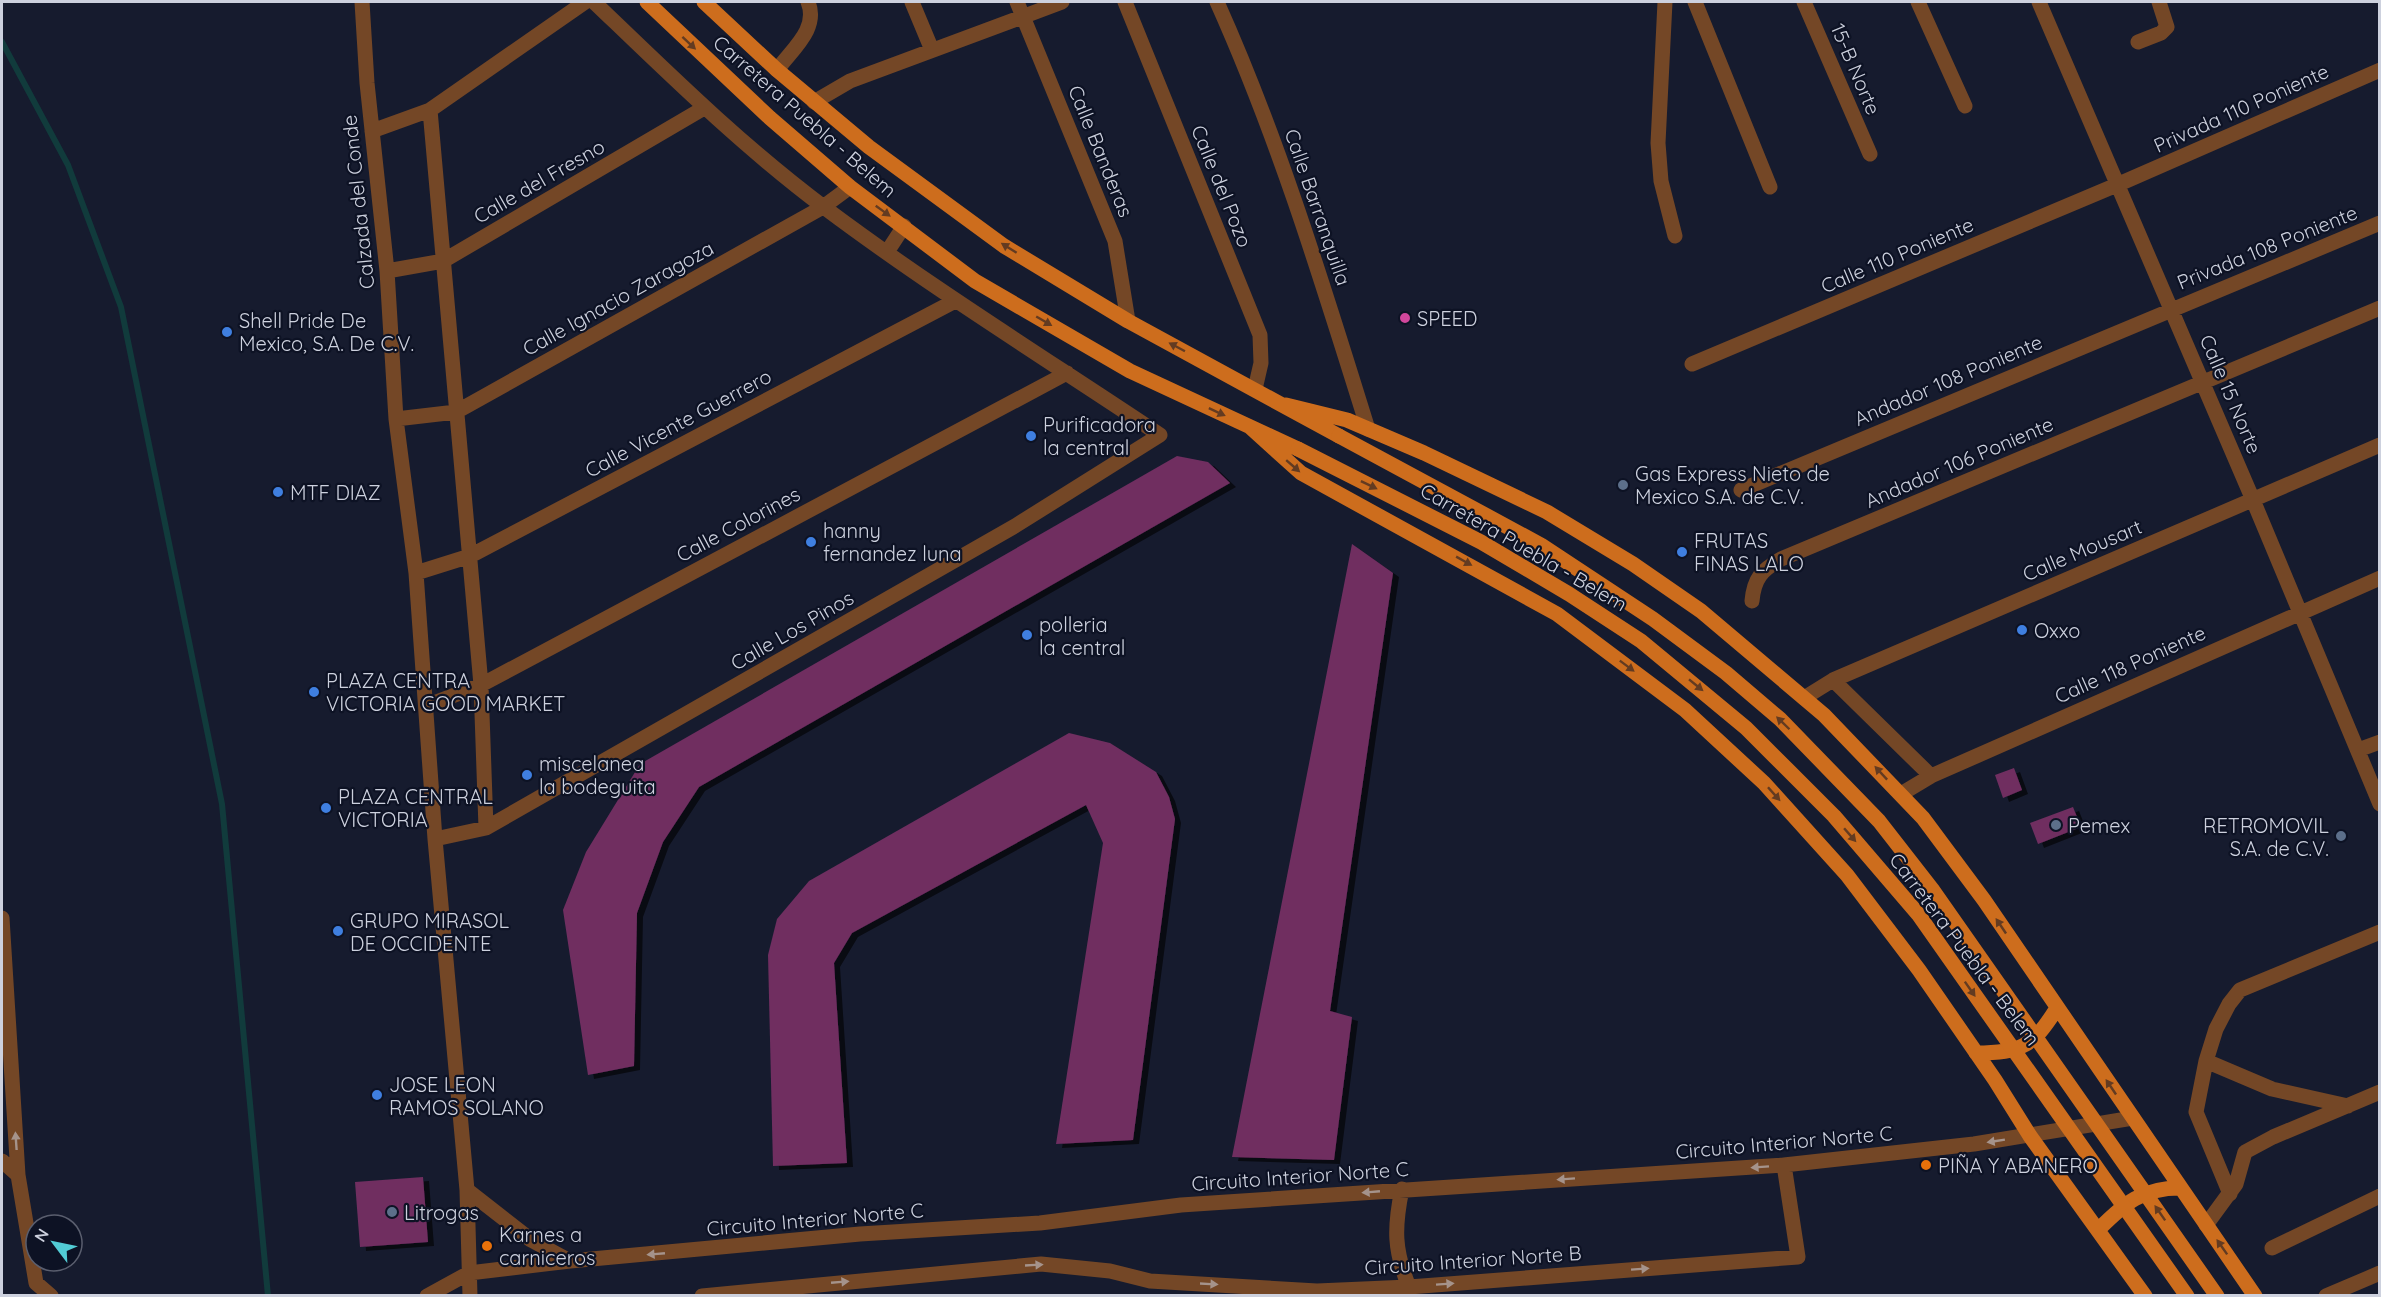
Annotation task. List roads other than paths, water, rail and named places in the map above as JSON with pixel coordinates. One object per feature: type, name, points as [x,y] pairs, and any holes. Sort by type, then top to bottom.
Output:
[{"type":"main road","name":"Carretera Puebla - Belem","points":[[647,2],[770,118],[850,188],[975,280],[1119,365],[1298,449],[1481,542],[1569,594],[1641,641],[1746,728],[1834,816],[1918,914],[2187,1296]]},
{"type":"main road","name":"Carretera Puebla - Belem","points":[[704,2],[814,102],[938,200],[1004,246],[1128,321],[1541,545],[1662,626],[1726,673],[1780,719],[1879,821],[1932,889],[2217,1296]]},
{"type":"main road","points":[[1286,405],[1347,420],[1547,512],[1633,564],[1701,611],[1804,698],[1923,818],[1984,900],[2255,1296]]},
{"type":"main road","points":[[1250,427],[1301,473],[1557,614],[1685,710],[1764,783],[1847,875],[1919,970],[2030,1136],[2145,1296]]},
{"type":"main road","points":[[1976,1053],[2006,1053],[2021,1048],[2038,1035],[2057,1008]]},
{"type":"main road","points":[[2099,1229],[2116,1212],[2141,1194],[2158,1188],[2180,1188]]},
{"type":"street","name":"Calzada del Conde","points":[[362,2],[372,131],[387,271],[396,419],[416,573],[435,839],[467,1190],[470,1296]]},
{"type":"street","points":[[372,131],[430,110],[585,2]]},
{"type":"street","points":[[594,2],[704,108],[823,207],[955,301],[1067,373]]},
{"type":"street","points":[[777,70],[810,28],[811,10],[808,2]]},
{"type":"street","points":[[912,2],[932,50]]},
{"type":"street","points":[[814,102],[850,81],[932,50],[1020,8],[1062,2]]},
{"type":"street","name":"Calle del Pozo","points":[[1125,2],[1260,335],[1261,363],[1255,389]]},
{"type":"street","name":"Calle Barranquilla","points":[[1217,2],[1252,82],[1313,256],[1368,429]]},
{"type":"street","points":[[1665,2],[1658,143],[1661,181],[1675,236]]},
{"type":"street","points":[[1695,2],[1770,187]]},
{"type":"street","name":"15-B Norte","points":[[1804,2],[1870,154]]},
{"type":"street","points":[[1918,2],[1965,106]]},
{"type":"street","name":"Calle 15 Norte","points":[[2039,2],[2203,382],[2379,804]]},
{"type":"street","points":[[2138,42],[2161,33],[2167,27],[2159,2]]},
{"type":"street","name":"Calle Banderas","points":[[1020,8],[1114,241],[1128,321]]},
{"type":"street","name":"Privada 110 Poniente","points":[[2119,184],[2379,70]]},
{"type":"street","name":"Calle del Fresno","points":[[387,271],[444,261],[704,108]]},
{"type":"street","points":[[430,110],[481,685],[486,828]]},
{"type":"street","name":"Calle 110 Poniente","points":[[1692,364],[2119,184]]},
{"type":"street","name":"Calle Ignacio Zaragoza","points":[[396,419],[456,412],[823,207],[850,188]]},
{"type":"street","name":"Privada 108 Poniente","points":[[2171,309],[2379,224]]},
{"type":"street","points":[[887,252],[904,226]]},
{"type":"street","name":"Calle Vicente Guerrero","points":[[416,573],[470,556],[955,301]]},
{"type":"street","name":"Andador 106 Poniente","points":[[1752,601],[1754,583],[1764,569],[1782,559],[2379,308]]},
{"type":"street","name":"Andador 108 Poniente","points":[[1741,489],[2171,309]]},
{"type":"street","name":"Calle Los Pinos","points":[[435,839],[486,828],[1015,526],[1160,435],[1067,373]]},
{"type":"street","name":"Calle Colorines","points":[[426,706],[481,685],[1067,373]]},
{"type":"street","name":"Calle Mousart","points":[[1804,698],[1833,680],[2379,445]]},
{"type":"street","name":"Calle 118 Poniente","points":[[1901,794],[1931,776],[2379,578]]},
{"type":"street","points":[[1833,680],[1931,776]]},
{"type":"street","points":[[2358,750],[2379,741]]},
{"type":"street","points":[[2,918],[18,1174],[37,1289],[51,1296]]},
{"type":"street","points":[[2230,1194],[2196,1112],[2206,1061],[2216,1029],[2229,1004],[2240,990],[2379,932]]},
{"type":"street","points":[[2206,1061],[2272,1089],[2348,1106]]},
{"type":"street","points":[[2206,1225],[2230,1194],[2245,1152],[2258,1143],[2379,1092]]},
{"type":"street","name":"Circuito Interior Norte C","points":[[469,1273],[860,1234],[1040,1223],[1181,1205],[1784,1166],[2030,1136],[2133,1118]]},
{"type":"street","points":[[2,1161],[18,1174]]},
{"type":"street","name":"Circuito Interior Norte B","points":[[702,1296],[1041,1264],[1110,1271],[1150,1281],[1317,1291],[1409,1287],[1798,1257],[1784,1166]]},
{"type":"street","points":[[1402,1189],[1395,1224],[1397,1258],[1409,1287]]},
{"type":"street","points":[[467,1190],[531,1240],[570,1262]]},
{"type":"street","points":[[2272,1248],[2379,1196]]},
{"type":"street","points":[[427,1296],[469,1273]]},
{"type":"street","points":[[2326,1296],[2379,1273]]},
{"type":"waterway","points":[[2,42],[68,165],[121,307],[222,804],[268,1296]]},
{"type":"place","name":"SPEED","points":[[1405,318]]},
{"type":"place","name":"Shell Pride De Mexico, S.A. De C.V.","points":[[227,332]]},
{"type":"place","name":"Purificadora la central","points":[[1031,436]]},
{"type":"place","name":"Gas Express Nieto de Mexico S.A. de C.V.","points":[[1623,485]]},
{"type":"place","name":"MTF DIAZ","points":[[278,492]]},
{"type":"place","name":"hanny fernandez luna","points":[[811,542]]},
{"type":"place","name":"FRUTAS FINAS LALO","points":[[1682,552]]},
{"type":"place","name":"Oxxo","points":[[2022,630]]},
{"type":"place","name":"polleria la central","points":[[1027,635]]},
{"type":"place","name":"PLAZA CENTRA VICTORIA GOOD MARKET","points":[[314,692]]},
{"type":"place","name":"miscelanea la bodeguita","points":[[527,775]]},
{"type":"place","name":"PLAZA CENTRAL VICTORIA","points":[[326,808]]},
{"type":"place","name":"Pemex","points":[[2056,825]]},
{"type":"place","name":"RETROMOVIL S.A. de C.V.","points":[[2341,836]]},
{"type":"place","name":"GRUPO MIRASOL DE OCCIDENTE","points":[[338,931]]},
{"type":"place","name":"JOSE LEON RAMOS SOLANO","points":[[377,1095]]},
{"type":"place","name":"PIÑA Y ABANERO","points":[[1926,1165]]},
{"type":"place","name":"Litrogas","points":[[392,1212]]},
{"type":"place","name":"Karnes a carniceros","points":[[487,1246]]}]
